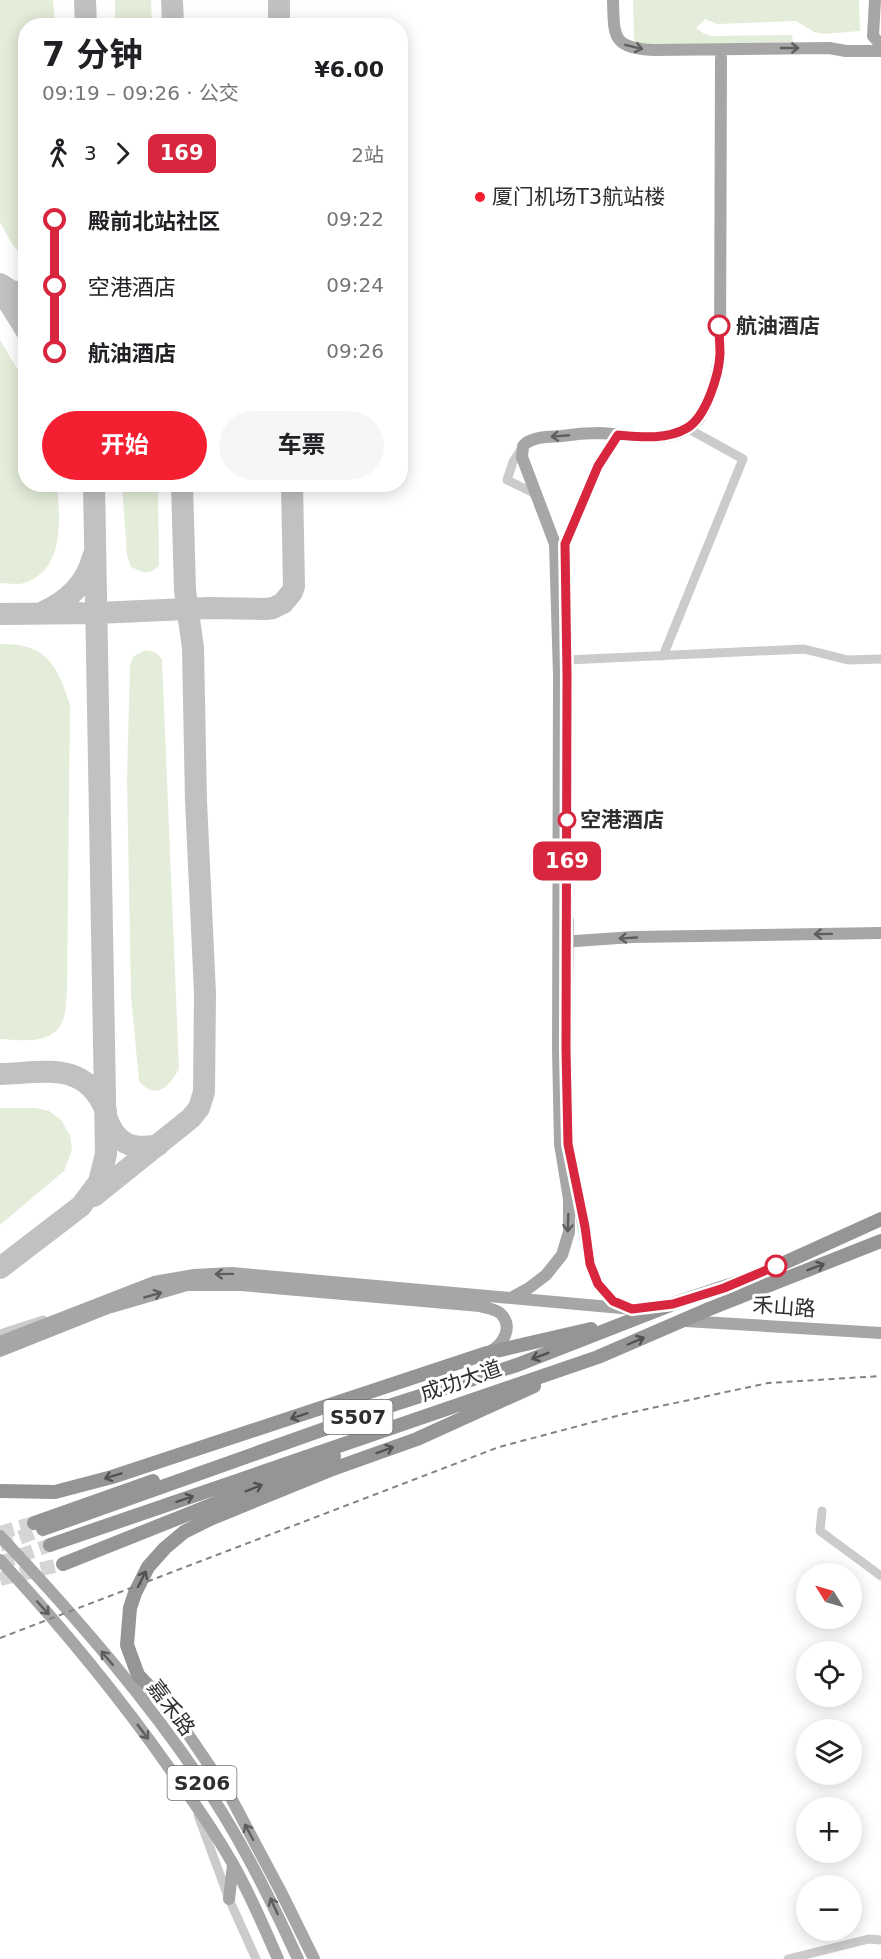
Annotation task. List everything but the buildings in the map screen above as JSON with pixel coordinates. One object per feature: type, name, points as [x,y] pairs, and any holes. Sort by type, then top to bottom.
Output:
[{"type":"highway","name":"成功大道","points":[[0,1491],[55,1492],[112,1477],[487,1353],[673,1304],[751,1278],[881,1219]]},
{"type":"highway","name":"成功大道","points":[[50,1545],[598,1357],[720,1305],[881,1241]]},
{"type":"highway","name":"成功大道","points":[[38,1526],[392,1405],[517,1365],[634,1313]]},
{"type":"highway","points":[[159,1697],[133,1679],[127,1645],[130,1608],[148,1567],[184,1532],[210,1519],[330,1470],[417,1439],[598,1357]]},
{"type":"highway","name":"S507","points":[[63,1564],[541,1375]]},
{"type":"main road","points":[[613,0],[616,35],[623,44],[630,48],[654,50],[830,48],[846,51],[881,51]]},
{"type":"main road","points":[[875,0],[873,36],[881,45]]},
{"type":"main road","points":[[634,1313],[613,1301],[598,1284],[590,1264],[568,1144],[555,544],[522,458],[523,446],[529,440],[600,433],[665,436],[687,428],[700,417],[714,384],[720,355],[721,58]]},
{"type":"main road","points":[[511,1298],[546,1275],[562,1255],[568,1232],[569,1199],[560,1144],[558,1050],[563,941],[567,660],[565,544],[598,466],[618,435]]},
{"type":"main road","points":[[563,941],[881,933]]},
{"type":"main road","points":[[0,1342],[154,1282],[194,1275],[232,1273],[575,1304],[634,1313]]},
{"type":"main road","points":[[0,1351],[108,1308],[187,1286],[241,1285],[480,1306],[492,1309],[502,1315],[506,1324],[506,1334],[502,1344],[487,1353]]},
{"type":"main road","name":"禾山路","points":[[685,1321],[881,1333]]},
{"type":"main road","name":"嘉禾路","points":[[0,1536],[80,1625],[133,1679],[152,1713],[213,1798],[269,1894],[298,1959]]},
{"type":"main road","name":"嘉禾路","points":[[0,1560],[68,1636],[144,1732],[193,1802],[233,1864],[278,1959]]},
{"type":"main road","points":[[159,1697],[175,1715],[233,1802],[314,1959]]},
{"type":"main road","points":[[230,1827],[233,1802]]},
{"type":"main road","points":[[229,1899],[233,1864]]},
{"type":"street","points":[[663,656],[743,459],[687,428]]},
{"type":"street","points":[[523,446],[513,462],[507,480],[536,494]]},
{"type":"street","points":[[567,660],[804,649],[848,660],[881,659]]},
{"type":"street","points":[[0,1334],[91,1306]]},
{"type":"street","points":[[822,1511],[820,1532],[881,1576]]},
{"type":"street","points":[[193,1802],[229,1899],[256,1959]]},
{"type":"street","points":[[788,1959],[869,1939],[881,1940]]},
{"type":"green space","points":[[0,0],[53,0],[54,18],[18,18],[18,251],[0,222]]},
{"type":"green space","points":[[115,0],[151,0],[152,18],[115,18]]},
{"type":"green space","points":[[633,0],[859,0],[860,31],[823,34],[814,32],[796,21],[717,24],[705,19],[696,28],[711,36],[792,35],[793,42],[642,47],[634,40]]},
{"type":"green space","points":[[0,340],[18,370],[18,492],[58,492],[59,528],[53,555],[47,567],[24,583],[0,583]]},
{"type":"green space","points":[[122,492],[158,492],[159,566],[149,572],[142,572],[131,567],[127,555]]},
{"type":"green space","points":[[0,644],[29,647],[48,659],[60,678],[70,705],[66,1006],[63,1020],[58,1028],[52,1034],[36,1040],[0,1039]]},
{"type":"green space","points":[[146,650],[155,652],[162,659],[179,1069],[166,1086],[156,1091],[145,1087],[139,1081],[131,996],[127,779],[130,665],[134,656]]},
{"type":"green space","points":[[0,1108],[36,1108],[49,1111],[61,1120],[70,1135],[72,1150],[64,1171],[0,1225]]},
{"type":"taxiway","points":[[85,0],[86,18]]},
{"type":"taxiway","points":[[172,0],[173,18]]},
{"type":"taxiway","points":[[279,0],[279,18]]},
{"type":"taxiway","points":[[0,284],[18,292]]},
{"type":"taxiway","points":[[0,288],[18,317]]},
{"type":"taxiway","points":[[0,1268],[81,1206],[99,1182],[106,1154],[94,492]]},
{"type":"taxiway","points":[[94,1196],[191,1118],[199,1108],[204,1092],[205,993],[196,801],[193,648],[185,590],[182,492]]},
{"type":"taxiway","points":[[0,614],[273,608],[283,603],[294,586],[292,492]]},
{"type":"taxiway","points":[[43,612],[60,603],[75,590],[86,575],[93,557]]},
{"type":"taxiway","points":[[0,1074],[48,1072],[75,1077],[87,1084],[97,1095],[106,1111]]},
{"type":"taxiway","points":[[106,1116],[114,1133],[125,1143],[140,1147],[158,1145]]},
{"type":"tunnel","points":[[0,1533],[34,1523]]},
{"type":"tunnel","points":[[0,1545],[43,1529]]},
{"type":"tunnel","points":[[0,1563],[50,1545]]},
{"type":"tunnel","points":[[0,1579],[63,1564]]},
{"type":"railway","points":[[0,1638],[499,1447],[624,1414],[768,1383],[881,1376]]},
{"type":"bus line","name":"169","points":[[719,326],[720,355],[714,384],[700,417],[687,428],[665,436],[618,435],[598,466],[565,544],[568,1144],[590,1264],[598,1284],[613,1301],[632,1309],[673,1304],[724,1288],[776,1266]]},
{"type":"place","name":"厦门机场T3航站楼","points":[[480,197]]},
{"type":"place","name":"航油酒店","points":[[719,326]]},
{"type":"place","name":"空港酒店","points":[[567,820]]}]
